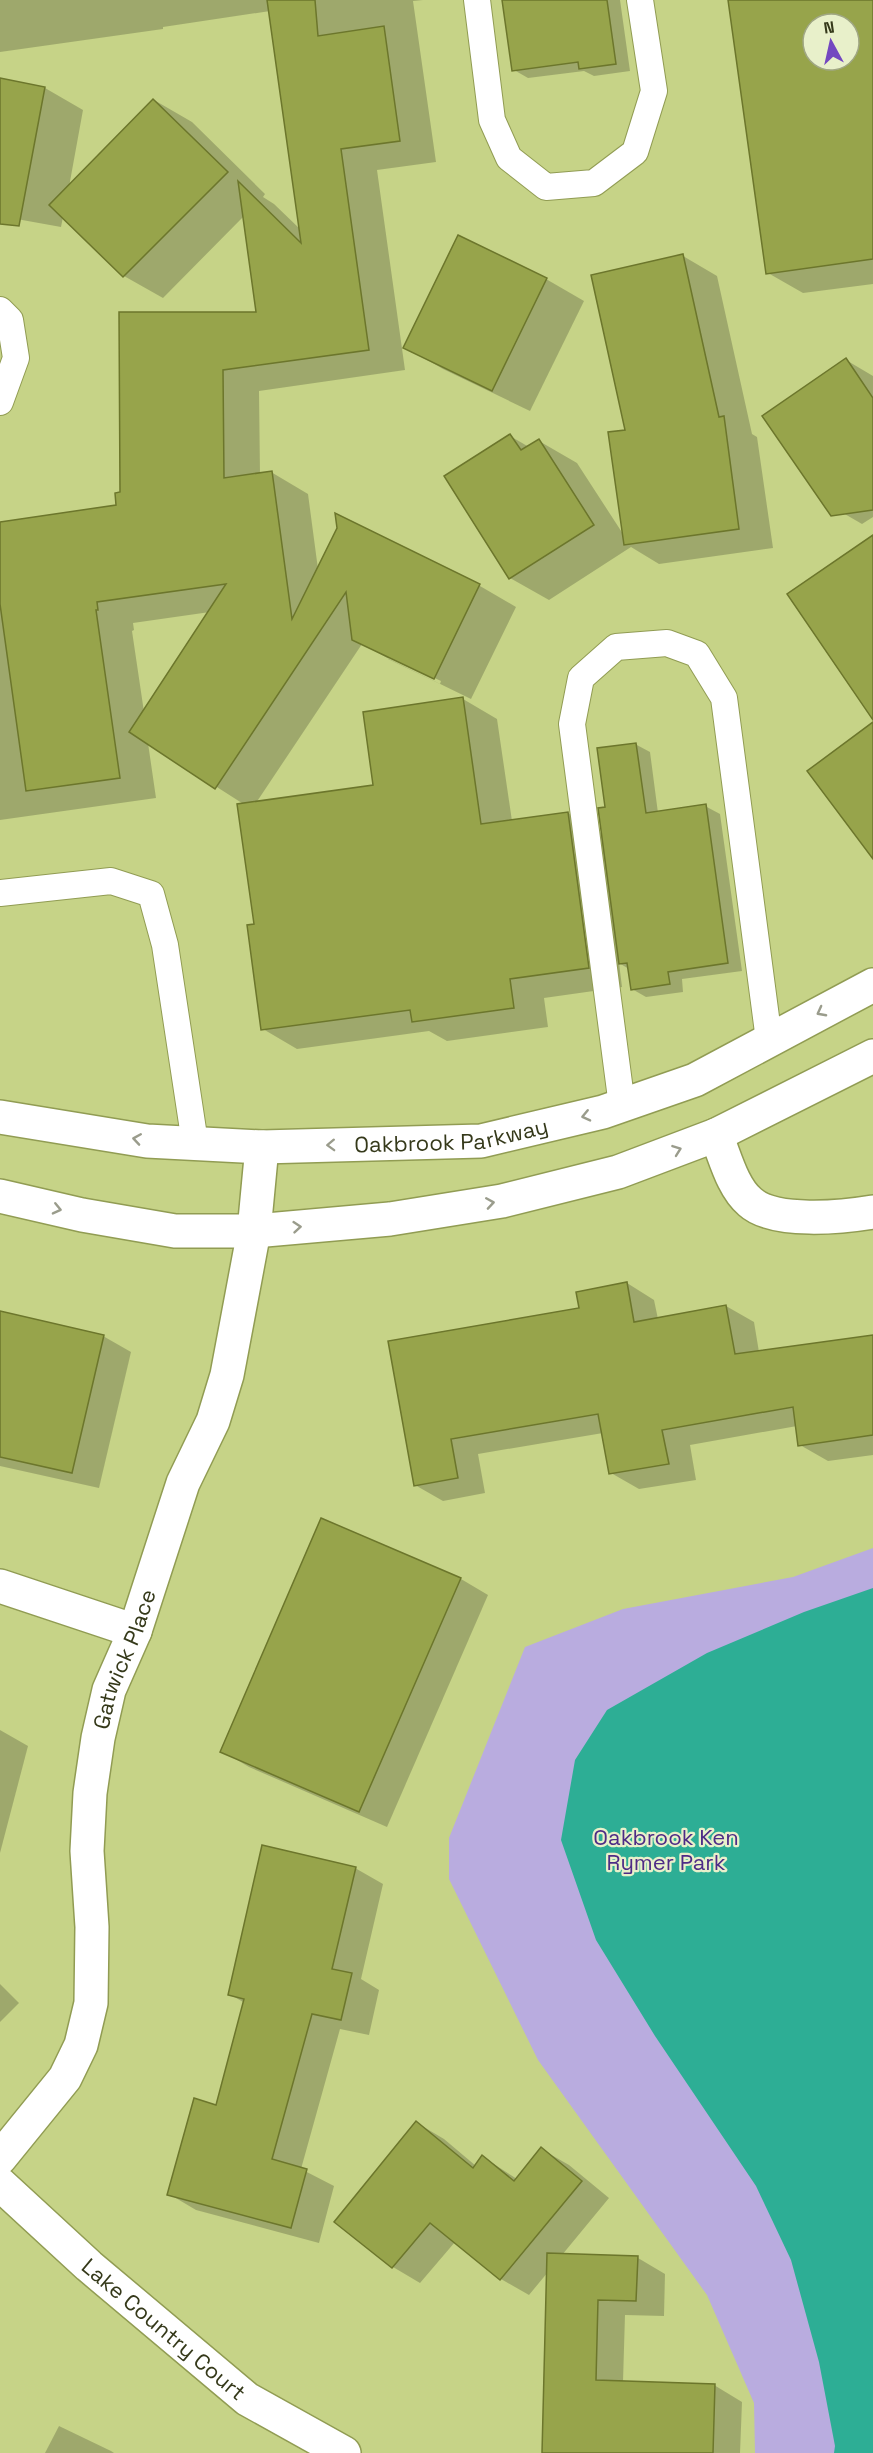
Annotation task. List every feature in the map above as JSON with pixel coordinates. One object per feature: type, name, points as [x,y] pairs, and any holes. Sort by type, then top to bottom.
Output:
[{"type":"street","name":"Oakbrook Parkway","points":[[0,1117],[147,1141],[262,1147],[481,1141],[603,1112],[695,1080],[873,985]]},
{"type":"street","points":[[0,1196],[82,1215],[175,1231],[254,1231],[390,1219],[502,1201],[618,1172],[716,1136],[873,1056]]},
{"type":"street","points":[[716,1136],[741,1192],[751,1204],[782,1216],[842,1217],[873,1212]]},
{"type":"street","name":"Gatwick Place","points":[[0,2158],[65,2078],[81,2045],[91,2003],[92,1927],[87,1851],[90,1792],[98,1738],[109,1689],[135,1631],[183,1483],[213,1420],[227,1375],[254,1231],[262,1147]]},
{"type":"street","points":[[0,1586],[135,1631]]},
{"type":"street","name":"Lake Country Court","points":[[0,2184],[89,2266],[247,2399],[344,2453]]},
{"type":"lane","points":[[477,0],[492,120],[509,158],[546,187],[594,183],[635,152],[654,91],[640,0]]},
{"type":"lane","points":[[0,310],[10,320],[16,358],[0,402]]},
{"type":"lane","points":[[622,1106],[572,724],[581,678],[616,647],[668,643],[697,654],[723,698],[769,1040]]},
{"type":"lane","points":[[0,893],[111,881],[151,894],[165,945],[195,1143]]},
{"type":"green space","name":"Oakbrook Ken Rymer Park","points":[[873,1548],[873,2453],[755,2453],[754,2403],[707,2295],[538,2060],[449,1879],[449,1838],[525,1647],[623,1609],[793,1577]]},
{"type":"water","points":[[873,1588],[873,2453],[834,2453],[835,2446],[819,2362],[791,2260],[756,2186],[655,2036],[596,1940],[561,1840],[575,1760],[607,1710],[707,1653],[804,1612]]},
{"type":"building","points":[[267,0],[315,0],[318,36],[384,26],[400,141],[341,149],[369,350],[223,370],[224,478],[272,471],[292,619],[337,528],[335,513],[480,584],[434,679],[352,640],[346,592],[215,789],[129,732],[226,584],[97,602],[98,610],[96,610],[120,778],[26,791],[0,604],[0,522],[116,505],[115,493],[120,492],[119,312],[256,312],[238,181],[301,243]]},
{"type":"building","points":[[502,0],[607,0],[616,64],[579,69],[578,62],[512,71]]},
{"type":"building","points":[[728,0],[873,0],[873,259],[766,274]]},
{"type":"building","points":[[0,78],[45,87],[19,226],[0,224]]},
{"type":"building","points":[[153,99],[228,172],[123,277],[49,205]]},
{"type":"building","points":[[458,235],[547,278],[492,391],[403,348]]},
{"type":"building","points":[[683,254],[719,417],[724,416],[739,529],[624,545],[608,432],[625,430],[591,275]]},
{"type":"building","points":[[846,358],[873,398],[873,510],[831,516],[762,416]]},
{"type":"building","points":[[510,434],[521,450],[539,439],[594,525],[509,579],[444,476]]},
{"type":"building","points":[[873,535],[873,720],[787,594]]},
{"type":"building","points":[[463,697],[481,824],[568,812],[589,968],[510,979],[514,1008],[412,1022],[410,1010],[261,1030],[247,925],[254,924],[237,804],[373,785],[363,712]]},
{"type":"building","points":[[873,722],[873,859],[807,771]]},
{"type":"building","points":[[636,743],[646,813],[706,804],[728,963],[668,972],[670,984],[631,990],[627,963],[619,964],[598,808],[605,807],[597,748]]},
{"type":"building","points":[[627,1282],[634,1322],[726,1305],[735,1354],[873,1335],[873,1435],[798,1446],[793,1407],[662,1430],[669,1464],[609,1474],[598,1414],[451,1439],[458,1478],[414,1486],[388,1341],[579,1308],[576,1292]]},
{"type":"building","points":[[0,1311],[104,1335],[72,1473],[0,1457]]},
{"type":"building","points":[[321,1518],[461,1578],[359,1812],[220,1752]]},
{"type":"building","points":[[262,1845],[356,1867],[332,1969],[352,1973],[341,2020],[312,2014],[272,2159],[307,2169],[291,2228],[167,2195],[194,2098],[216,2105],[244,1999],[228,1995]]},
{"type":"building","points":[[416,2121],[473,2168],[482,2155],[514,2181],[541,2147],[582,2181],[500,2280],[430,2223],[392,2268],[334,2222]]},
{"type":"building","points":[[547,2253],[638,2256],[636,2301],[598,2300],[596,2380],[715,2384],[713,2453],[542,2453]]}]
